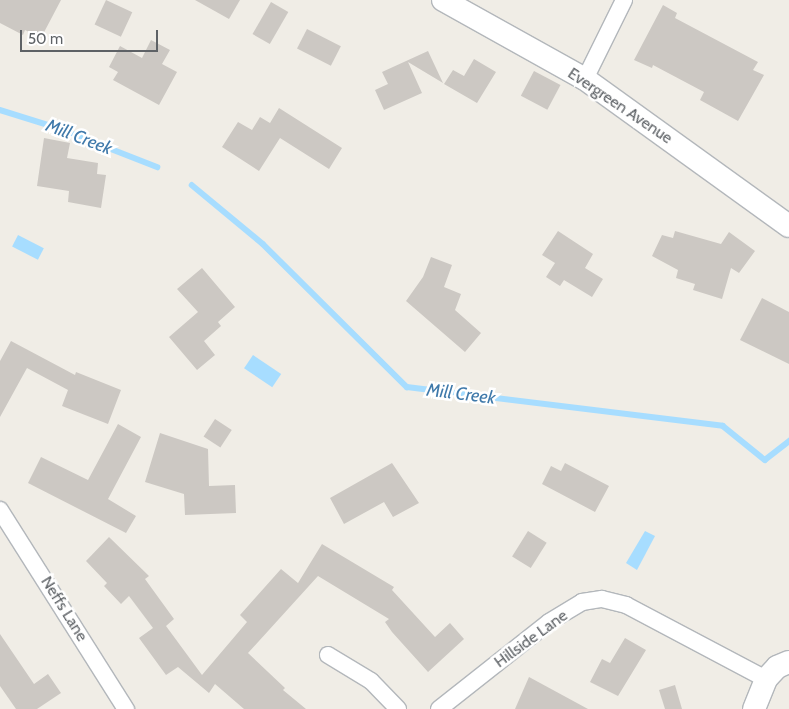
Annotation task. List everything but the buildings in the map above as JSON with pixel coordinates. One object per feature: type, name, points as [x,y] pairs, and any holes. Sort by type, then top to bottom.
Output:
[{"type":"street","name":"Evergreen Avenue","points":[[443,0],[585,79],[789,226]]},
{"type":"street","points":[[585,79],[624,0]]},
{"type":"street","name":"Neffs Lane","points":[[0,510],[126,709]]},
{"type":"street","name":"Hillside Lane","points":[[439,709],[549,622],[582,602],[602,599],[626,605],[766,679]]},
{"type":"street","points":[[328,655],[371,681],[398,709]]},
{"type":"street","points":[[754,709],[766,679],[777,667],[789,662]]},
{"type":"water","points":[[18,235],[44,248],[38,260],[12,247]]},
{"type":"water","points":[[253,355],[281,374],[272,387],[244,368]]},
{"type":"water","points":[[645,531],[655,536],[637,570],[626,563]]},
{"type":"waterway","name":"Mill Creek","points":[[0,110],[55,127],[157,167]]},
{"type":"waterway","name":"Mill Creek","points":[[192,185],[263,244],[407,387],[723,426],[765,460],[789,441]]}]
